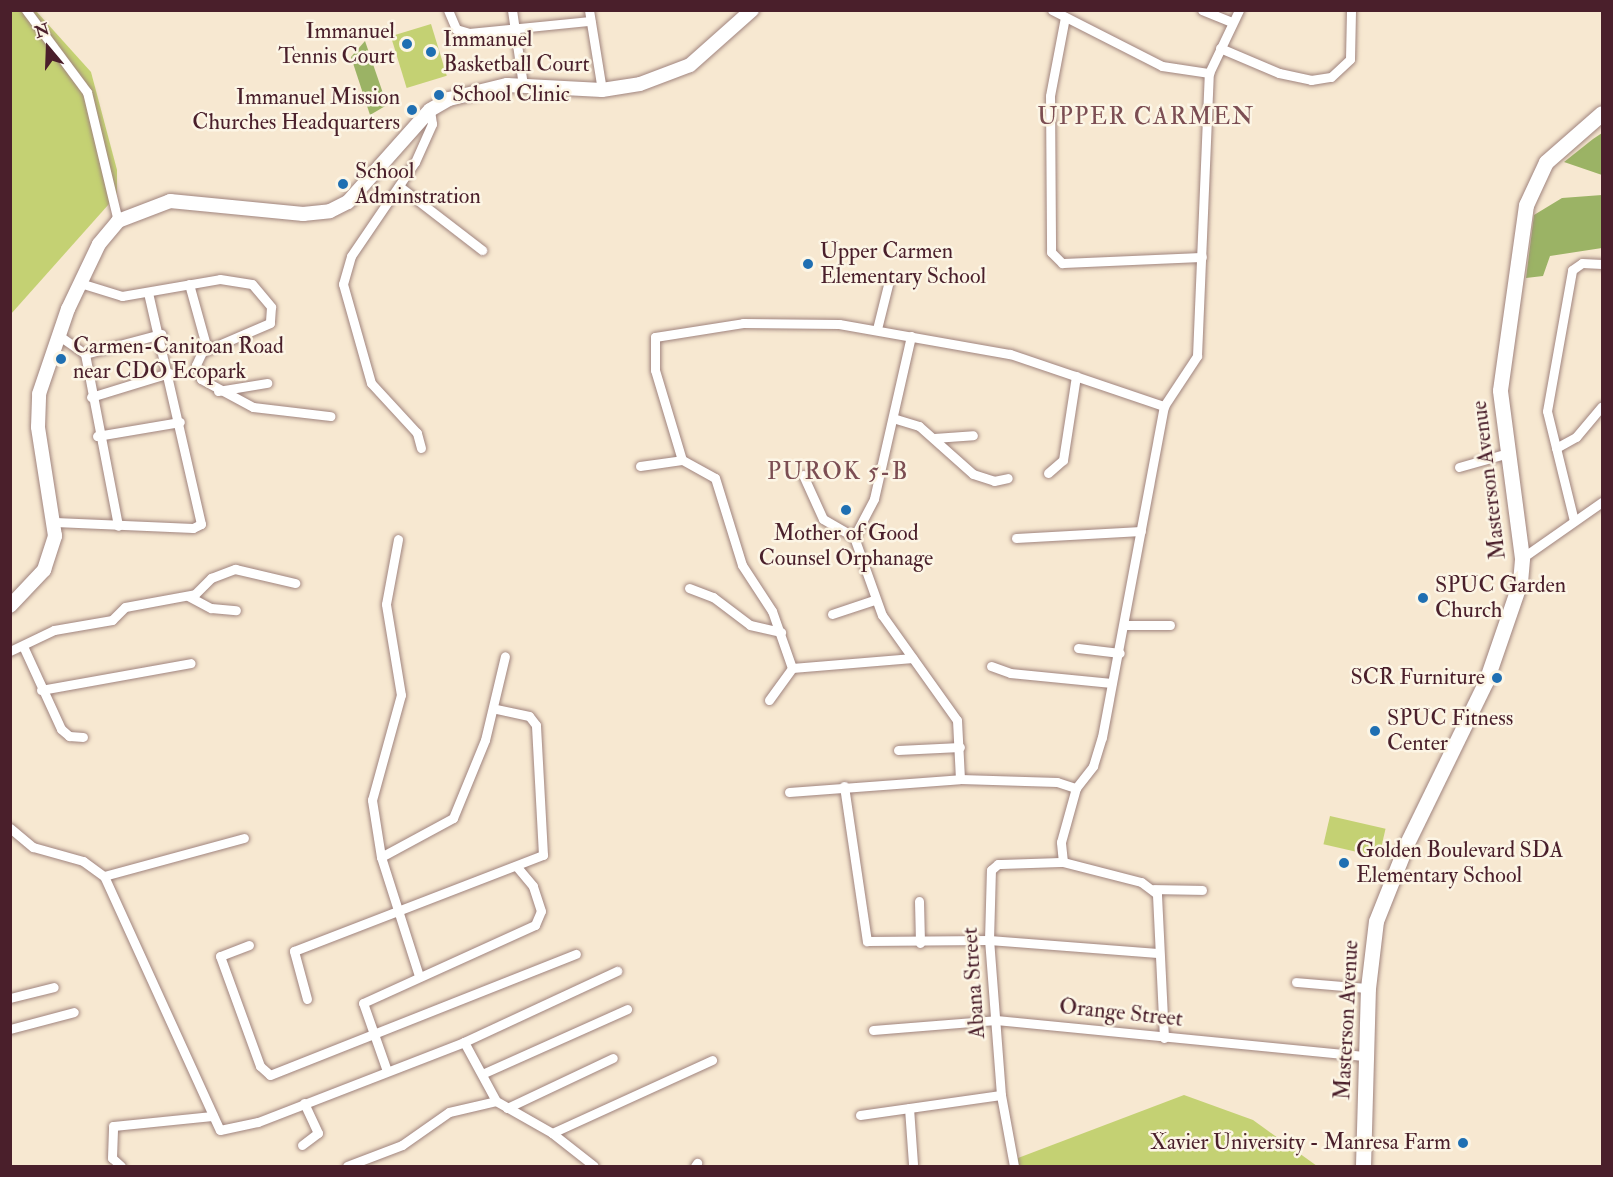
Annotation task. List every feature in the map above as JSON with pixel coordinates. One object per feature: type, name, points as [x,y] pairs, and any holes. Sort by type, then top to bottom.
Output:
[{"type":"main road","points":[[10,606],[44,570],[55,522],[38,408],[58,335],[99,244],[118,221],[170,201],[303,214],[330,211],[348,202],[383,167],[430,110],[477,89],[523,85],[602,90],[640,84],[690,65],[752,10]]},
{"type":"main road","name":"Masterson Avenue","points":[[1363,1167],[1368,988],[1376,921],[1388,884],[1486,681],[1516,603],[1522,558],[1506,454],[1500,390],[1526,205],[1546,162],[1602,113]]},
{"type":"street","points":[[26,10],[87,92],[118,221]]},
{"type":"street","points":[[448,10],[461,32],[590,21]]},
{"type":"street","points":[[512,10],[523,85]]},
{"type":"street","points":[[589,10],[602,90]]},
{"type":"street","points":[[1052,10],[1162,66],[1209,73]]},
{"type":"street","points":[[1202,10],[1232,22]]},
{"type":"street","points":[[1202,890],[1154,889],[1063,862],[1062,832],[1076,788],[1098,753],[1126,625],[1164,406],[1197,356],[1209,73],[1239,10]]},
{"type":"street","points":[[1220,48],[1279,73],[1331,77],[1350,59],[1351,10]]},
{"type":"street","points":[[1065,17],[1050,96],[1051,252],[1062,263],[1202,257]]},
{"type":"street","points":[[421,448],[417,433],[371,383],[343,284],[351,256],[399,186],[431,129],[430,110]]},
{"type":"street","points":[[399,186],[482,250]]},
{"type":"street","points":[[1574,522],[1547,411],[1572,270],[1582,263],[1602,264]]},
{"type":"street","points":[[80,283],[116,295],[148,292],[189,284],[240,280],[262,292],[271,307],[270,323],[256,332],[207,349],[198,358],[198,373],[218,391],[253,407],[330,416]]},
{"type":"street","points":[[876,329],[889,281]]},
{"type":"street","points":[[189,284],[207,349]]},
{"type":"street","points":[[55,522],[118,526],[201,524],[161,334],[148,292]]},
{"type":"street","points":[[682,460],[655,370],[655,337],[770,321],[876,329],[1010,354],[1164,406]]},
{"type":"street","points":[[85,354],[161,334]]},
{"type":"street","points":[[58,335],[85,354],[97,436],[118,526]]},
{"type":"street","points":[[854,537],[874,499],[896,419],[911,336]]},
{"type":"street","points":[[91,397],[169,373]]},
{"type":"street","points":[[1048,473],[1063,460],[1076,376]]},
{"type":"street","points":[[218,391],[267,383]]},
{"type":"street","points":[[1556,448],[1576,437],[1602,406]]},
{"type":"street","points":[[896,419],[934,438],[973,474],[994,481],[1008,478]]},
{"type":"street","points":[[97,436],[180,422]]},
{"type":"street","points":[[934,438],[973,435]]},
{"type":"street","points":[[1459,467],[1506,454]]},
{"type":"street","points":[[640,466],[682,460],[715,478],[742,565],[781,632],[792,668]]},
{"type":"street","points":[[803,475],[823,519],[854,537],[874,600],[957,720],[960,779]]},
{"type":"street","points":[[1522,558],[1602,502]]},
{"type":"street","points":[[1016,538],[1141,531]]},
{"type":"street","points":[[398,539],[386,604],[401,695],[372,800],[381,857],[419,976]]},
{"type":"street","points":[[10,651],[54,630],[112,620],[125,606],[188,596],[235,569],[295,583]]},
{"type":"street","points":[[689,588],[713,597],[750,625],[781,632]]},
{"type":"street","points":[[188,596],[212,608],[236,610]]},
{"type":"street","points":[[832,614],[874,600]]},
{"type":"street","points":[[1126,625],[1170,625]]},
{"type":"street","points":[[23,646],[41,690],[65,733],[83,737]]},
{"type":"street","points":[[1078,648],[1120,653]]},
{"type":"street","points":[[381,857],[453,818],[496,709],[505,657]]},
{"type":"street","points":[[769,700],[792,668],[913,658]]},
{"type":"street","points":[[41,690],[191,663]]},
{"type":"street","points":[[991,666],[1010,673],[1112,683]]},
{"type":"street","points":[[307,999],[294,951],[516,866],[544,852],[537,725],[529,716],[496,709]]},
{"type":"street","points":[[898,750],[960,747]]},
{"type":"street","points":[[789,792],[844,786],[960,779],[1057,782],[1076,788]]},
{"type":"street","points":[[844,786],[864,937],[872,943],[989,940],[1157,953]]},
{"type":"street","points":[[11,829],[33,848],[83,861],[104,876],[216,1129],[226,1130],[304,1103],[464,1042],[616,971]]},
{"type":"street","points":[[104,876],[244,838]]},
{"type":"street","name":"Abana Street","points":[[1012,1164],[1000,1095],[989,940],[994,866],[1063,862]]},
{"type":"street","points":[[387,1071],[363,1004],[539,921],[533,886],[516,866]]},
{"type":"street","points":[[1154,889],[1160,909],[1157,953],[1164,1038]]},
{"type":"street","points":[[919,900],[920,943]]},
{"type":"street","points":[[249,945],[220,956],[266,1074],[373,1037],[576,954]]},
{"type":"street","points":[[1296,982],[1368,988]]},
{"type":"street","points":[[10,998],[54,987]]},
{"type":"street","points":[[482,1074],[627,1009]]},
{"type":"street","points":[[10,1029],[74,1012]]},
{"type":"street","name":"Orange Street","points":[[873,1030],[996,1020],[1366,1056]]},
{"type":"street","points":[[464,1042],[496,1101],[552,1133],[594,1167]]},
{"type":"street","points":[[507,1108],[613,1058]]},
{"type":"street","points":[[552,1133],[712,1060]]},
{"type":"street","points":[[860,1115],[1000,1095]]},
{"type":"street","points":[[347,1167],[402,1145],[449,1112],[496,1101]]},
{"type":"street","points":[[302,1145],[318,1133],[304,1103]]},
{"type":"street","points":[[909,1108],[913,1164]]},
{"type":"street","points":[[122,1167],[112,1158],[113,1126],[212,1116]]},
{"type":"green space","points":[[11,11],[36,11],[91,72],[117,170],[117,195],[11,314]]},
{"type":"green space","points":[[431,24],[447,76],[407,88],[391,36]]},
{"type":"green space","points":[[365,41],[387,105],[370,115],[351,57]]},
{"type":"green space","points":[[1602,133],[1602,175],[1564,162],[1593,139]]},
{"type":"green space","points":[[1602,195],[1602,248],[1550,256],[1543,276],[1526,278],[1534,215],[1562,198]]},
{"type":"green space","points":[[1330,816],[1386,829],[1379,857],[1323,844]]},
{"type":"green space","points":[[1184,1095],[1253,1120],[1317,1166],[1018,1166],[1018,1158]]},
{"type":"place","name":"Immanuel Tennis Court","points":[[407,44]]},
{"type":"place","name":"Immanuel Basketball Court","points":[[431,52]]},
{"type":"place","name":"School Clinic","points":[[439,95]]},
{"type":"place","name":"Immanuel Mission Churches Headquarters","points":[[412,110]]},
{"type":"place","name":"School Adminstration","points":[[343,184]]},
{"type":"place","name":"Upper Carmen Elementary School","points":[[808,264]]},
{"type":"place","name":"Carmen-Canitoan Road near CDO Ecopark","points":[[61,359]]},
{"type":"place","name":"Mother of Good Counsel Orphanage","points":[[846,510]]},
{"type":"place","name":"SPUC Garden Church","points":[[1423,598]]},
{"type":"place","name":"SCR Furniture","points":[[1497,678]]},
{"type":"place","name":"SPUC Fitness Center","points":[[1375,731]]},
{"type":"place","name":"Golden Boulevard SDA Elementary School","points":[[1344,863]]},
{"type":"place","name":"Xavier University - Manresa Farm","points":[[1463,1143]]},
{"type":"district","name":"UPPER CARMEN","points":[[1146,117]]},
{"type":"district","name":"PUROK 5-B","points":[[838,472]]}]
